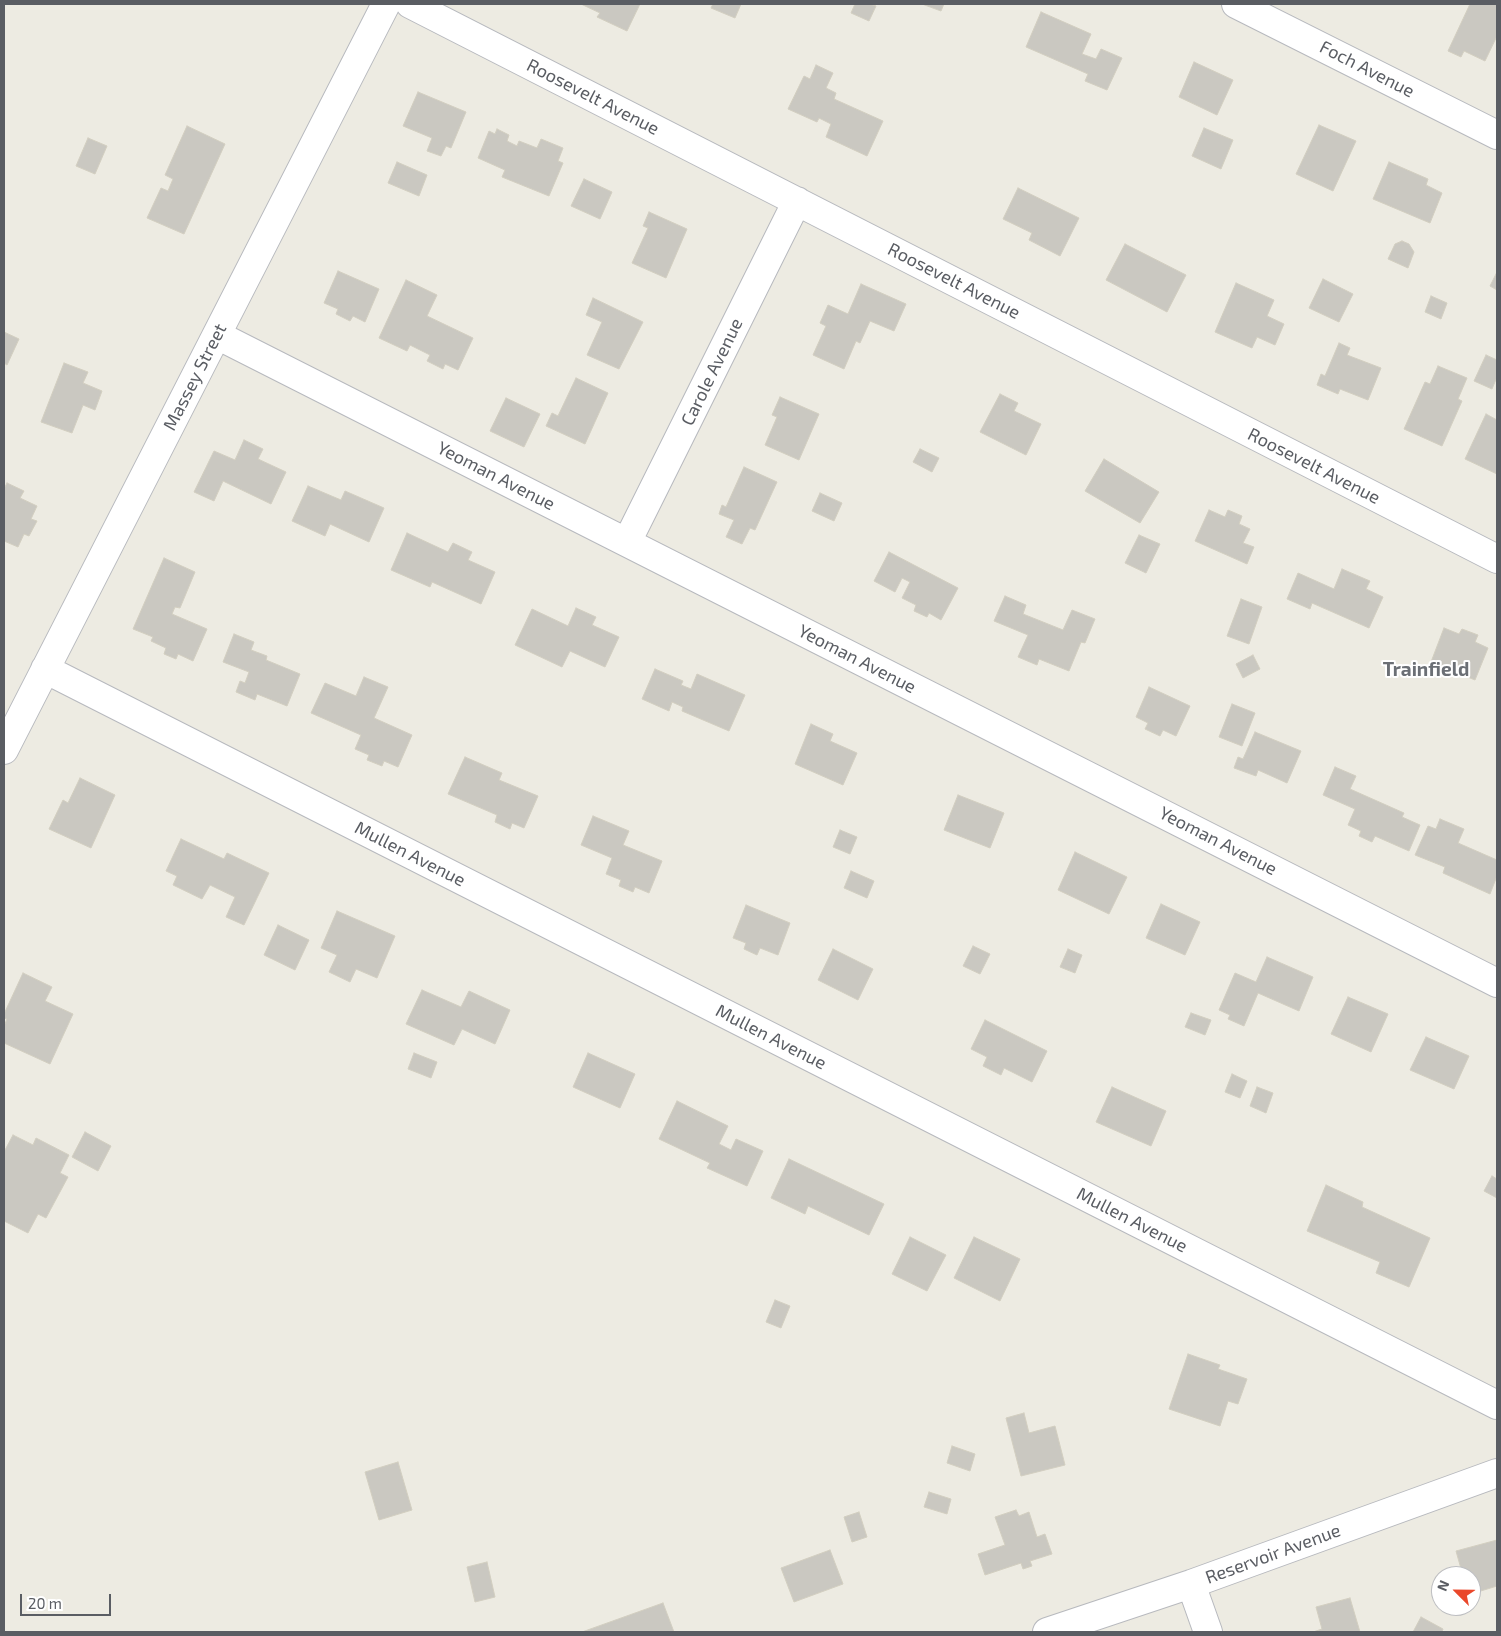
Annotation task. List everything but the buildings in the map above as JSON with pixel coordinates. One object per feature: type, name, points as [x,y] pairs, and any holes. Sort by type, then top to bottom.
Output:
[{"type":"street","name":"Massey Street","points":[[4,750],[386,4]]},
{"type":"street","name":"Roosevelt Avenue","points":[[410,4],[1497,559]]},
{"type":"street","name":"Foch Avenue","points":[[1236,4],[1497,135]]},
{"type":"street","name":"Carole Avenue","points":[[627,542],[797,201]]},
{"type":"street","name":"Yeoman Avenue","points":[[216,335],[1497,983]]},
{"type":"street","name":"Mullen Avenue","points":[[45,669],[1497,1405]]},
{"type":"street","name":"Reservoir Avenue","points":[[1047,1632],[1191,1584],[1497,1473]]},
{"type":"street","points":[[1191,1584],[1208,1632]]},
{"type":"district","name":"Trainfield","points":[[1426,670]]}]
